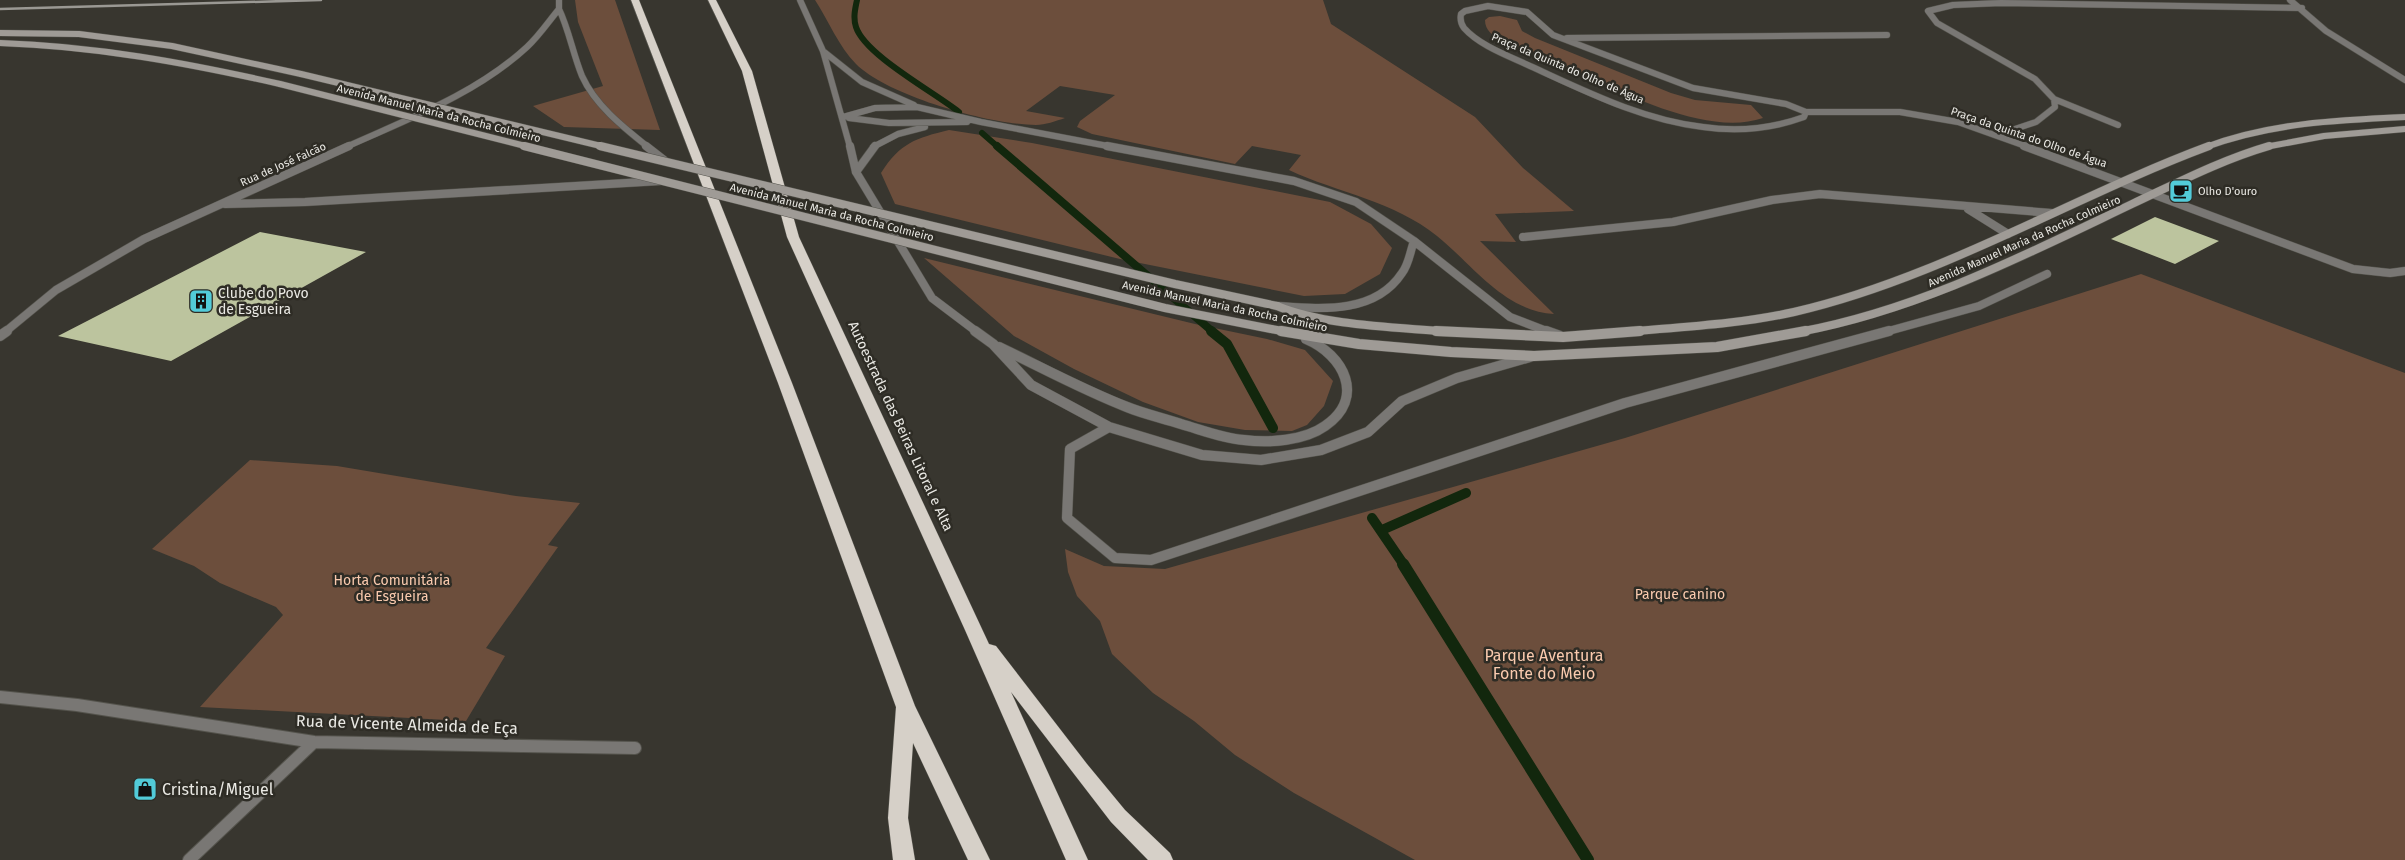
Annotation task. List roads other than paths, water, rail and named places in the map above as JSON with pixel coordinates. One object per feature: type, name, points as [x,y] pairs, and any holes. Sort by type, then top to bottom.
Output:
[{"type":"highway","points":[[636,0],[785,383],[905,706],[979,860]]},
{"type":"highway","name":"Autoestrada das Beiras Litoral e Alta","points":[[712,0],[747,71],[793,237],[974,630],[1077,860]]},
{"type":"highway","points":[[974,630],[1080,770],[1118,816],[1162,860]]},
{"type":"highway","points":[[904,860],[898,818],[905,706]]},
{"type":"main road","name":"Avenida Manuel Maria da Rocha Colmieiro","points":[[0,33],[79,34],[172,46],[301,74],[1166,282],[1277,306],[1296,314],[1364,324],[1452,332],[1563,337],[1696,326],[1794,312],[1892,284],[2171,160],[2238,135],[2327,120],[2405,117]]},
{"type":"main road","name":"Avenida Manuel Maria da Rocha Colmieiro","points":[[0,43],[55,44],[146,55],[280,84],[1164,308],[1359,344],[1451,352],[1534,356],[1717,347],[1815,329],[1922,299],[1988,272],[2203,171],[2267,146],[2324,136],[2405,129]]},
{"type":"street","points":[[559,0],[559,9],[565,20],[584,79],[611,114],[664,160]]},
{"type":"street","points":[[800,0],[823,51],[843,117],[856,172],[932,298],[993,344],[1031,385],[1109,427],[1202,455],[1261,460],[1320,450],[1368,432],[1402,401],[1466,375],[1534,356]]},
{"type":"street","points":[[2290,0],[2302,8],[2326,32],[2405,80]]},
{"type":"street","points":[[2118,125],[2054,99],[2035,79],[1937,23],[1928,11],[1954,4],[2005,3],[2172,4],[2302,8]]},
{"type":"street","name":"Praça da Quinta do Olho de Água","points":[[1806,112],[1804,117],[1786,124],[1753,130],[1722,129],[1673,122],[1646,114],[1504,55],[1468,33],[1463,28],[1461,14],[1472,9],[1488,6],[1529,14],[1537,19],[1546,31],[1693,88],[1786,104],[1806,112],[1900,112],[1958,122],[2124,182],[2353,269],[2390,273],[2405,271]]},
{"type":"street","name":"Rua de José Falcão","points":[[0,336],[56,290],[105,260],[219,204],[451,100],[528,47],[559,9]]},
{"type":"street","points":[[1562,38],[1887,34]]},
{"type":"street","points":[[823,51],[862,82],[917,107],[981,122],[1294,181],[1356,202],[1414,241],[1510,318],[1563,337]]},
{"type":"street","points":[[1996,135],[2035,122],[2051,113],[2055,107],[2054,99]]},
{"type":"street","points":[[843,117],[875,108],[917,107]]},
{"type":"street","points":[[843,117],[889,123],[940,124],[981,122]]},
{"type":"street","points":[[856,172],[873,147],[898,134],[940,124]]},
{"type":"street","points":[[219,204],[305,202],[666,181]]},
{"type":"street","points":[[1523,237],[1657,225],[1708,216],[1795,194],[1820,194],[1965,208],[2051,213]]},
{"type":"street","points":[[1965,208],[2008,234]]},
{"type":"street","points":[[1277,306],[1325,310],[1356,305],[1388,290],[1403,273],[1414,241]]},
{"type":"street","points":[[1109,427],[1070,449],[1067,518],[1115,558],[1150,560],[1626,403],[1979,306],[2047,274]]},
{"type":"street","points":[[993,344],[1120,405],[1209,433],[1252,441],[1294,438],[1324,426],[1342,409],[1348,387],[1341,363],[1319,342],[1271,329]]},
{"type":"street","name":"Rua de Vicente Almeida de Eça","points":[[0,697],[77,705],[314,742],[635,748]]},
{"type":"street","points":[[189,860],[314,742]]},
{"type":"waterway","points":[[857,0],[854,17],[855,24],[862,38],[872,49],[886,61],[959,112]]},
{"type":"waterway","points":[[982,133],[998,147]]},
{"type":"waterway","points":[[997,146],[1213,332]]},
{"type":"waterway","points":[[1211,331],[1227,344],[1273,428]]},
{"type":"waterway","points":[[1382,530],[1466,493]]},
{"type":"waterway","points":[[1372,518],[1404,565]]},
{"type":"waterway","points":[[1403,564],[1588,860]]},
{"type":"railway","points":[[0,9],[321,0]]},
{"type":"place","name":"Olho D'ouro","points":[[2181,191]]},
{"type":"place","name":"Clube do Povo de Esgueira","points":[[201,301]]},
{"type":"place","name":"Cristina/Miguel","points":[[145,789]]},
{"type":"park label","name":"Horta Comunitária de Esgueira","points":[[392,588]]},
{"type":"park label","name":"Parque canino","points":[[1680,594]]},
{"type":"park label","name":"Parque Aventura Fonte do Meio","points":[[1544,664]]}]
